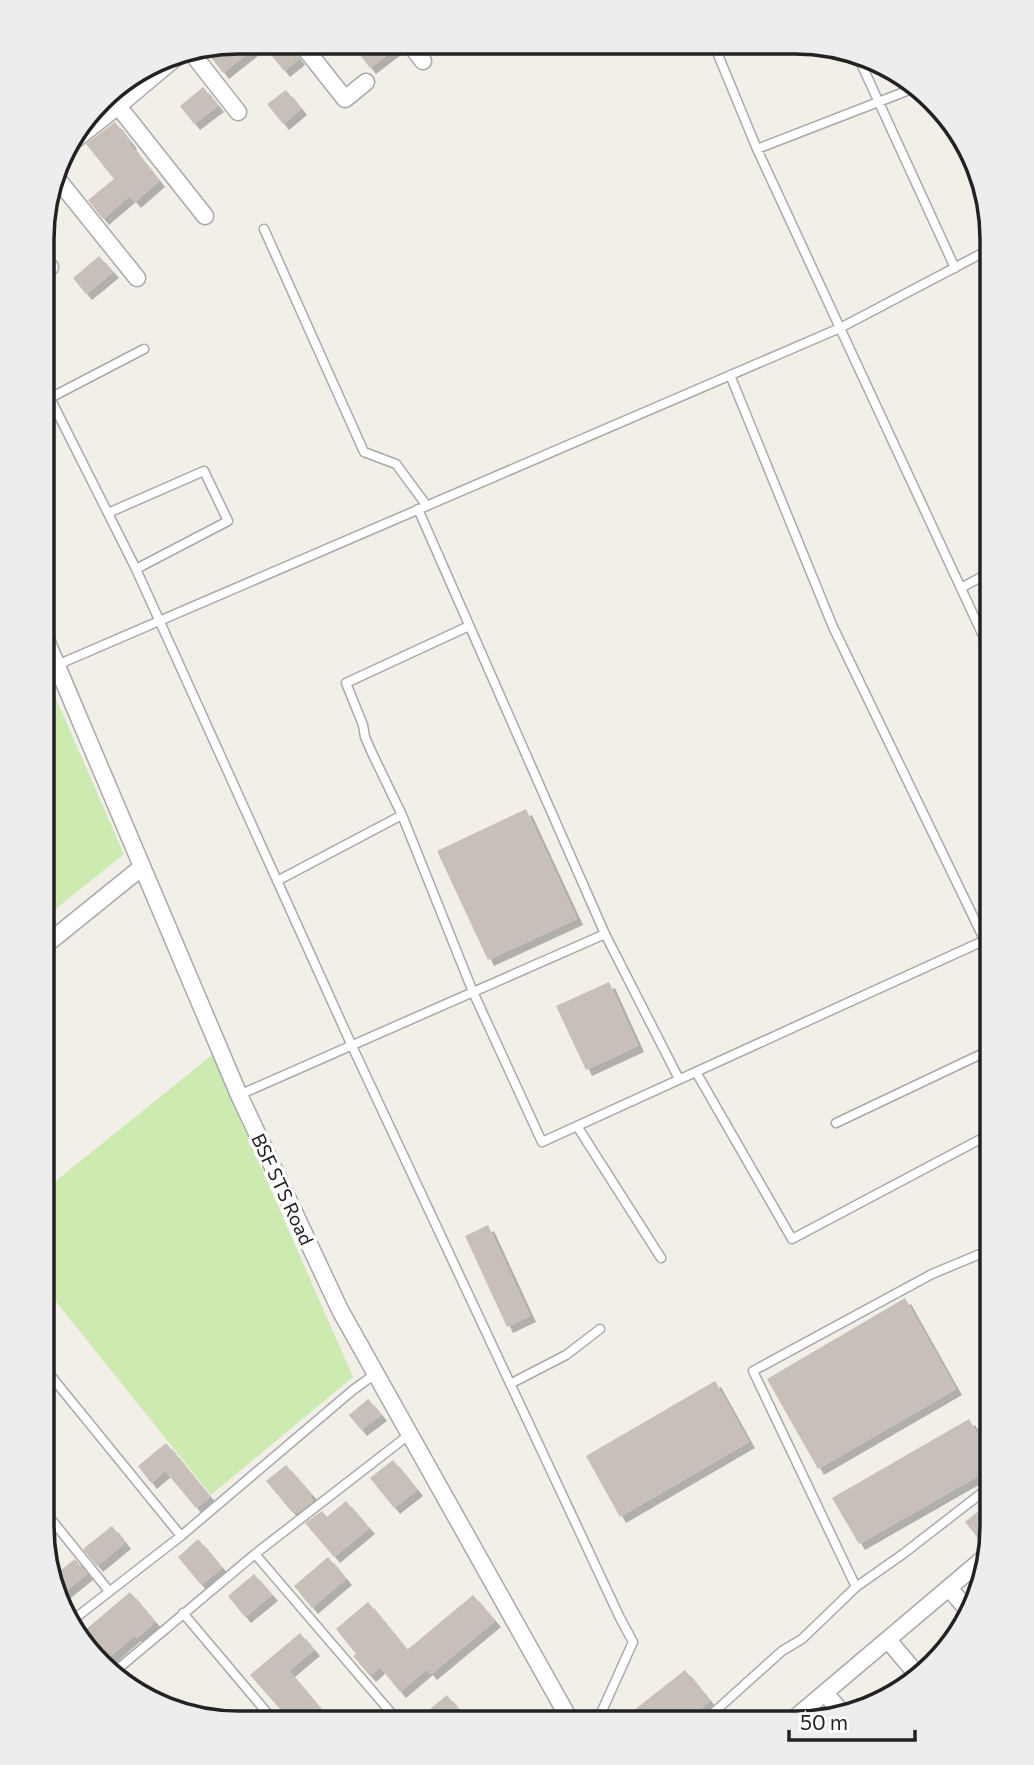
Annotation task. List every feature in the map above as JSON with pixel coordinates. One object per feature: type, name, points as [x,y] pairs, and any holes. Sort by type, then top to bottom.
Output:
[{"type":"street","points":[[309,54],[345,99],[366,82]]},
{"type":"street","points":[[418,54],[423,61]]},
{"type":"street","points":[[197,60],[238,112]]},
{"type":"street","points":[[114,103],[205,216]]},
{"type":"street","points":[[63,185],[137,278]]},
{"type":"street","name":"BSF STS Road","points":[[54,658],[239,1095],[340,1310],[565,1711]]},
{"type":"street","points":[[54,938],[142,867]]},
{"type":"street","points":[[804,1710],[975,1566]]},
{"type":"street","points":[[949,1588],[962,1604]]},
{"type":"street","points":[[888,1640],[912,1668]]},
{"type":"street","points":[[825,1693],[836,1706]]},
{"type":"lane","points":[[718,54],[757,149],[980,626]]},
{"type":"lane","points":[[863,67],[955,268]]},
{"type":"lane","points":[[757,149],[905,92]]},
{"type":"lane","points":[[264,229],[364,452],[396,464],[423,508],[469,626],[605,934],[679,1079]]},
{"type":"lane","points":[[57,665],[840,328],[980,254]]},
{"type":"lane","points":[[54,396],[144,349]]},
{"type":"lane","points":[[730,375],[833,627],[979,922]]},
{"type":"lane","points":[[54,406],[136,569],[352,1046],[633,1642],[602,1711]]},
{"type":"lane","points":[[108,513],[204,471],[228,521],[136,569]]},
{"type":"lane","points":[[961,588],[980,578]]},
{"type":"lane","points":[[469,626],[346,683],[365,737],[402,814],[473,992],[542,1142],[979,943]]},
{"type":"lane","points":[[277,881],[402,814]]},
{"type":"lane","points":[[239,1095],[605,934]]},
{"type":"lane","points":[[836,1123],[979,1055]]},
{"type":"lane","points":[[696,1072],[792,1239],[979,1140]]},
{"type":"lane","points":[[577,1126],[661,1258]]},
{"type":"lane","points":[[856,1587],[753,1371],[932,1274],[979,1254]]},
{"type":"lane","points":[[510,1384],[566,1355],[600,1329]]},
{"type":"lane","points":[[78,1616],[181,1536],[375,1374]]},
{"type":"lane","points":[[54,1380],[181,1536]]},
{"type":"lane","points":[[120,1667],[255,1554],[410,1434]]},
{"type":"lane","points":[[715,1711],[782,1651],[802,1639],[856,1587],[979,1495]]},
{"type":"lane","points":[[54,1523],[108,1591]]},
{"type":"lane","points":[[255,1554],[390,1711]]},
{"type":"lane","points":[[183,1613],[266,1711]]},
{"type":"green space","points":[[54,694],[124,854],[54,910]]},
{"type":"green space","points":[[212,1055],[353,1377],[211,1495],[54,1299],[54,1182]]},
{"type":"building","points":[[247,54],[223,73],[211,57]]},
{"type":"building","points":[[270,54],[295,54],[299,59],[284,71]]},
{"type":"building","points":[[359,54],[388,54],[370,68]]},
{"type":"building","points":[[203,87],[218,106],[194,124],[180,106]]},
{"type":"building","points":[[286,90],[301,109],[283,124],[267,104]]},
{"type":"building","points":[[115,122],[159,181],[135,202],[130,196],[103,219],[88,200],[114,179],[86,144]]},
{"type":"building","points":[[99,256],[113,272],[86,294],[73,278]]},
{"type":"building","points":[[526,809],[577,919],[488,960],[437,851]]},
{"type":"building","points":[[609,982],[638,1046],[586,1070],[556,1006]]},
{"type":"building","points":[[488,1225],[530,1316],[507,1327],[465,1236]]},
{"type":"building","points":[[905,1298],[956,1389],[818,1469],[767,1379]]},
{"type":"building","points":[[715,1381],[749,1442],[620,1517],[586,1456]]},
{"type":"building","points":[[368,1399],[381,1415],[361,1430],[349,1415]]},
{"type":"building","points":[[969,1419],[979,1436],[979,1475],[859,1544],[832,1498]]},
{"type":"building","points":[[166,1443],[210,1497],[196,1508],[165,1471],[151,1483],[138,1466]]},
{"type":"building","points":[[393,1460],[417,1490],[394,1508],[370,1478]]},
{"type":"building","points":[[286,1465],[312,1495],[310,1497],[313,1501],[297,1513],[292,1512],[266,1481]]},
{"type":"building","points":[[346,1501],[369,1528],[334,1557],[305,1523],[322,1511],[327,1517]]},
{"type":"building","points":[[979,1511],[979,1539],[965,1522]]},
{"type":"building","points":[[112,1526],[125,1543],[97,1566],[83,1549]]},
{"type":"building","points":[[198,1539],[222,1568],[201,1585],[178,1557]]},
{"type":"building","points":[[328,1557],[346,1579],[312,1608],[294,1586]]},
{"type":"building","points":[[75,1559],[87,1574],[66,1591],[60,1571]]},
{"type":"building","points":[[254,1574],[272,1595],[245,1617],[228,1596]]},
{"type":"building","points":[[130,1592],[155,1622],[109,1658],[87,1629]]},
{"type":"building","points":[[473,1595],[495,1621],[431,1674],[427,1669],[400,1692],[380,1667],[370,1676],[336,1629],[368,1602],[407,1650]]},
{"type":"building","points":[[300,1633],[314,1650],[289,1671],[323,1711],[278,1711],[280,1709],[250,1675]]},
{"type":"building","points":[[685,1670],[710,1701],[698,1711],[633,1711]]},
{"type":"building","points":[[447,1695],[460,1711],[428,1711]]}]
